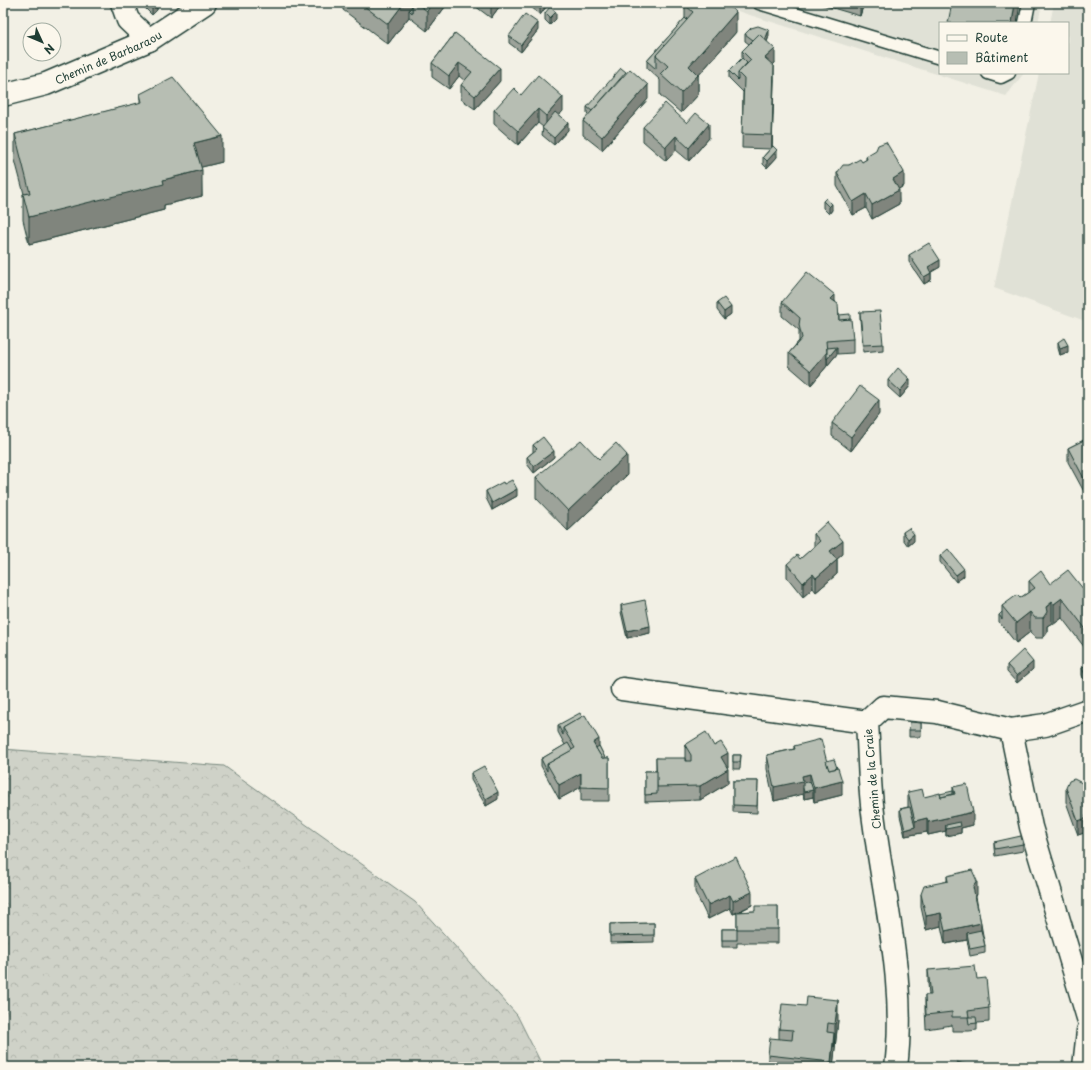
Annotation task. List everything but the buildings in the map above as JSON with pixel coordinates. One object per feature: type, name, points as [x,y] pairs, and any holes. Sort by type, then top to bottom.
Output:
[{"type":"street","points":[[122,3],[128,20],[149,40]]},
{"type":"street","name":"Chemin de Barbaraou","points":[[3,95],[46,84],[149,40],[205,3]]},
{"type":"street","points":[[622,689],[867,722]]},
{"type":"street","name":"Chemin de la Craie","points":[[896,1067],[899,1018],[896,968],[873,812],[867,722],[883,707],[937,712],[1011,730],[1045,725],[1088,710]]},
{"type":"street","points":[[1011,730],[1031,827],[1088,1018]]},
{"type":"street","points":[[1084,1067],[1088,1030]]},
{"type":"lane","points":[[759,3],[939,58]]},
{"type":"lane","points":[[1025,22],[1029,3]]},
{"type":"lane","points":[[991,74],[1001,77],[1007,74]]},
{"type":"shaded area","points":[[712,3],[1042,3],[1038,22],[939,22],[939,74],[1023,74],[1006,96]]},
{"type":"shaded area","points":[[1054,3],[1088,3],[1088,322],[994,288],[1039,74],[1069,74],[1069,22],[1050,22]]},
{"type":"green space","points":[[3,749],[224,766],[415,902],[517,1015],[543,1067],[3,1067]]}]
